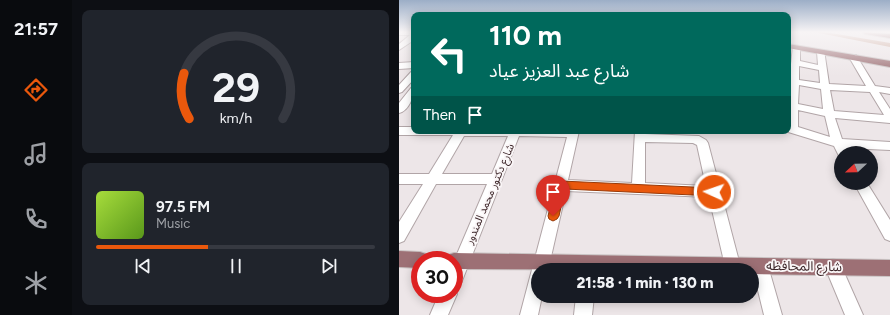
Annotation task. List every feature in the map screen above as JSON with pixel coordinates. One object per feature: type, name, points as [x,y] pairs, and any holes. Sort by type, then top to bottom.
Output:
[{"type":"main road","points":[[792,47],[890,64]]},
{"type":"main road","points":[[399,259],[411,260]]},
{"type":"main road","name":"شارع المحافظه","points":[[463,262],[531,269]]},
{"type":"main road","name":"شارع المحافظه","points":[[760,266],[890,268]]},
{"type":"street","points":[[791,121],[795,82],[795,63],[792,47]]},
{"type":"street","points":[[821,52],[830,114],[839,146]]},
{"type":"street","points":[[853,57],[890,118]]},
{"type":"street","points":[[795,63],[823,68]]},
{"type":"street","points":[[399,66],[411,65]]},
{"type":"street","points":[[399,90],[411,77]]},
{"type":"street","points":[[795,82],[826,87],[872,88],[890,92]]},
{"type":"street","points":[[399,110],[411,96]]},
{"type":"street","points":[[793,106],[830,114],[890,118]]},
{"type":"street","points":[[791,128],[837,142],[890,146]]},
{"type":"street","points":[[399,131],[411,131]]},
{"type":"street","points":[[399,236],[459,134]]},
{"type":"street","name":"شارع دكتور محمد المندور","points":[[463,251],[497,179],[515,134]]},
{"type":"street","points":[[542,263],[574,134]]},
{"type":"street","points":[[638,188],[640,134],[699,140],[703,145],[732,263]]},
{"type":"street","points":[[399,179],[497,179]]},
{"type":"street","points":[[561,185],[714,192]]},
{"type":"street","points":[[864,190],[890,234]]},
{"type":"street","points":[[760,266],[773,315]]},
{"type":"street","points":[[833,267],[854,315]]},
{"type":"street","points":[[439,315],[444,303]]},
{"type":"street","points":[[529,315],[532,303]]},
{"type":"street","points":[[583,315],[584,303]]},
{"type":"route","points":[[553,216],[561,185],[714,192]]}]
